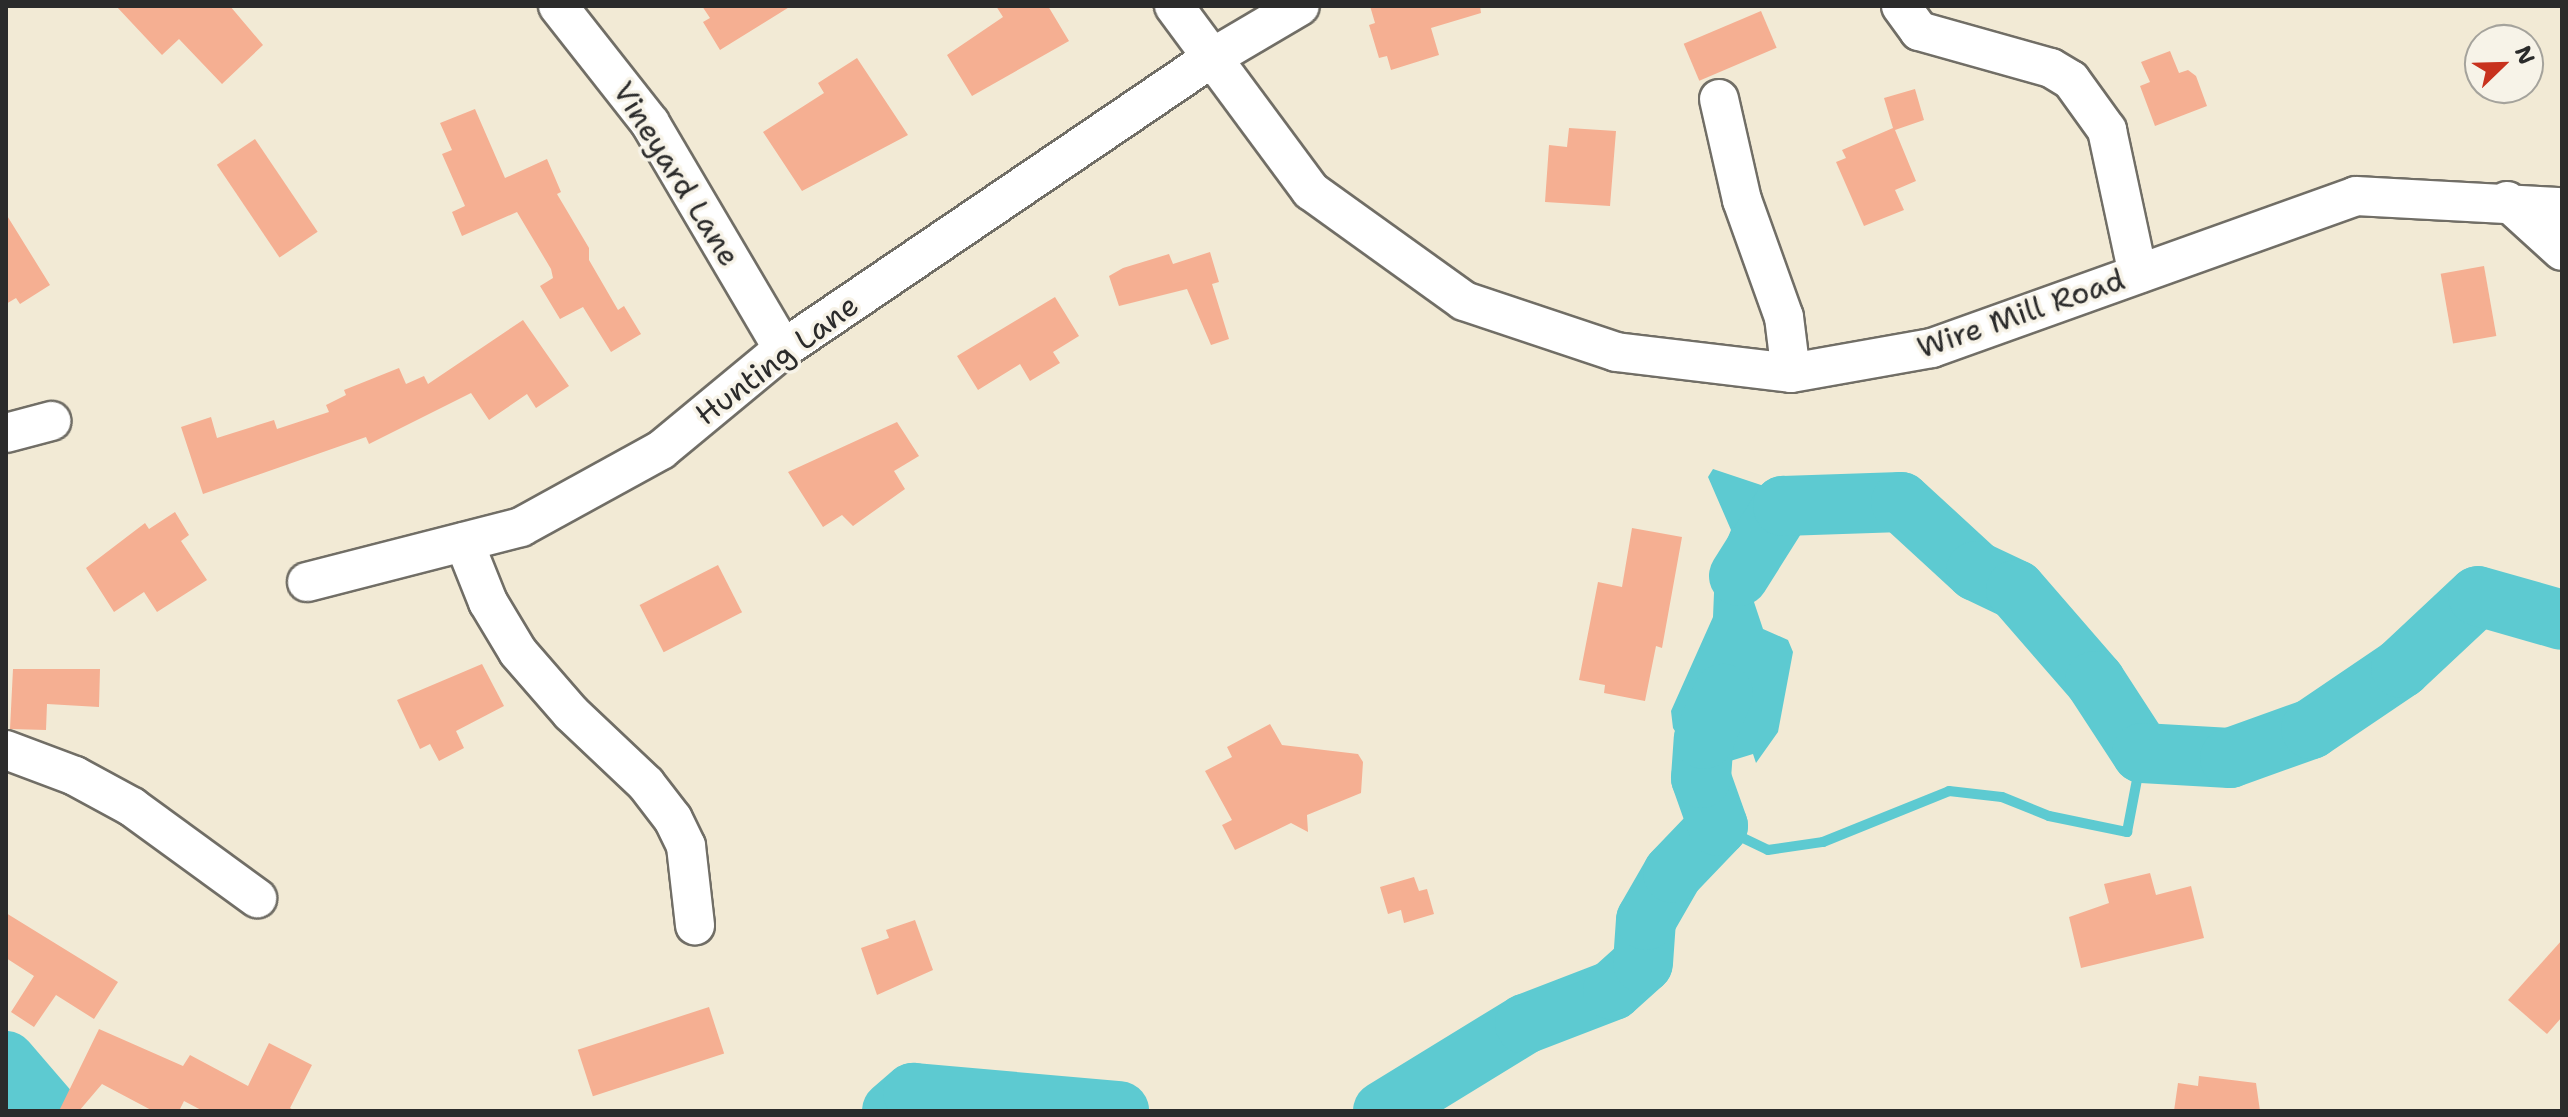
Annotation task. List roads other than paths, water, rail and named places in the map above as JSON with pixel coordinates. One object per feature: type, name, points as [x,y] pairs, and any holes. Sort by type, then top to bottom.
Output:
[{"type":"street","name":"Vineyard Lane","points":[[558,6],[650,123],[783,349]]},
{"type":"street","name":"Wire Mill Road","points":[[1174,6],[1210,59],[1311,191],[1464,301],[1616,352],[1791,373],[1932,348],[2356,196],[2507,201],[2562,207]]},
{"type":"street","name":"Hunting Lane","points":[[307,582],[521,527],[661,450],[783,349],[1210,59],[1300,6]]},
{"type":"street","points":[[1901,6],[1919,31],[2051,68],[2071,80],[2107,130],[2138,274]]},
{"type":"street","points":[[1719,99],[1742,200],[1784,317],[1791,373]]},
{"type":"street","points":[[2507,201],[2562,251]]},
{"type":"street","points":[[6,433],[51,421]]},
{"type":"street","points":[[464,542],[488,602],[518,652],[571,713],[646,784],[673,819],[686,846],[695,925]]},
{"type":"street","points":[[6,750],[75,776],[132,807],[257,898]]},
{"type":"water","points":[[1713,469],[1767,487],[1799,527],[1766,564],[1754,602],[1763,629],[1788,640],[1793,652],[1778,732],[1756,763],[1753,754],[1701,770],[1673,728],[1671,711],[1713,617],[1715,569],[1731,530],[1708,477]]},
{"type":"waterway","points":[[1739,576],[1783,506],[1901,502],[1976,571],[2016,590],[2095,681],[2142,753],[2230,758],[2311,729],[2401,668],[2478,596],[2562,620]]},
{"type":"waterway","points":[[1383,1111],[1525,1024],[1613,990],[1643,963],[1646,920],[1673,873],[1718,826],[1701,778],[1704,739],[1723,694]]},
{"type":"waterway","points":[[1718,826],[1768,850],[1823,842],[1949,791],[2002,797],[2049,816],[2127,832],[2142,753]]},
{"type":"waterway","points":[[6,1061],[49,1111]]},
{"type":"waterway","points":[[892,1111],[913,1093],[1119,1111]]}]
